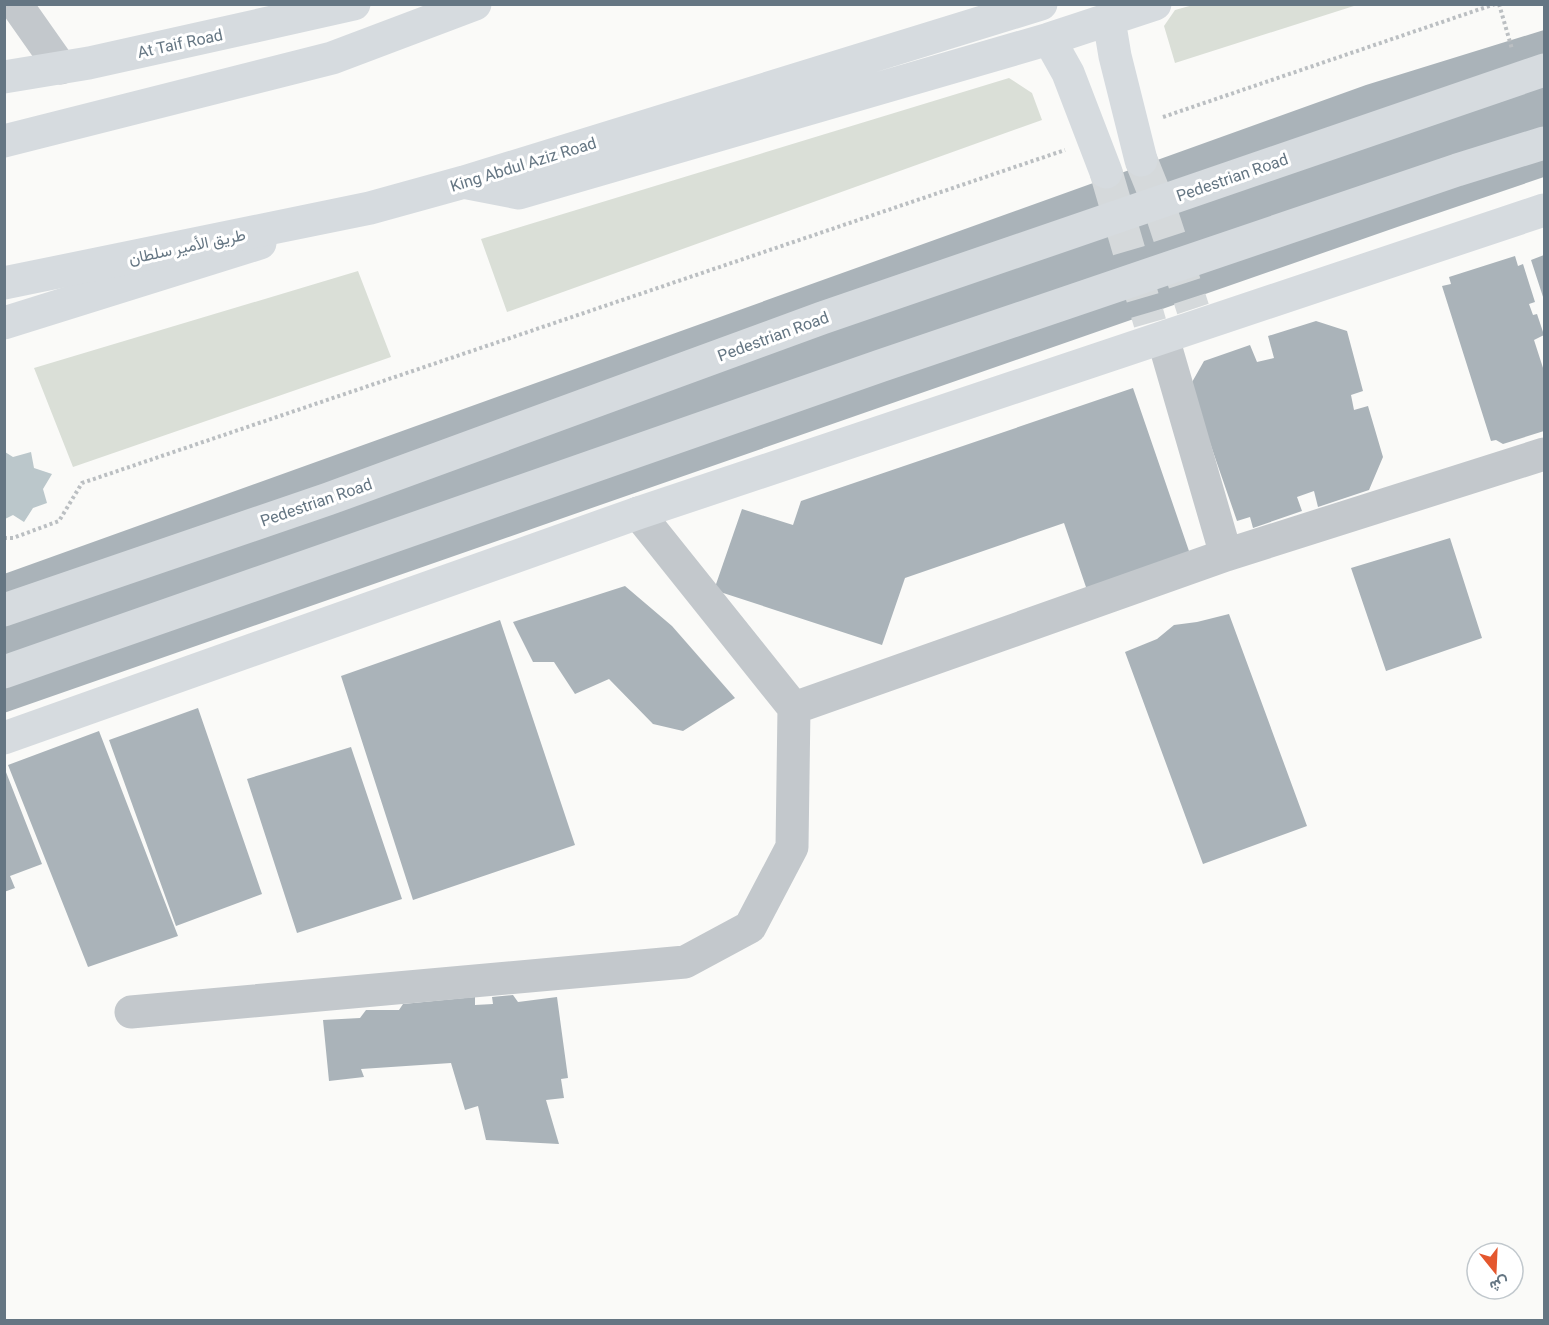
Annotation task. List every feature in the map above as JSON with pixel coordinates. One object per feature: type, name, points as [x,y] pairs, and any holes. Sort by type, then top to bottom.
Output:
[{"type":"main road","name":"At Taif Road","points":[[4,77],[61,68],[354,4]]},
{"type":"main road","points":[[4,141],[332,58],[475,4]]},
{"type":"main road","name":"King Abdul Aziz Road","points":[[4,323],[370,208],[464,182],[1041,4]]},
{"type":"main road","points":[[464,182],[519,193],[1049,39],[1112,12],[1155,4]]},
{"type":"main road","points":[[1112,12],[1115,56],[1141,160]]},
{"type":"main road","points":[[1049,39],[1068,73],[1106,172]]},
{"type":"main road","name":"Pedestrian Road","points":[[4,609],[328,499],[822,318],[1533,74]]},
{"type":"main road","points":[[4,672],[879,366],[1457,170],[1545,143]]},
{"type":"main road","name":"طريق الأمير سلطان","points":[[4,284],[370,208]]},
{"type":"main road","points":[[4,738],[1196,318],[1545,210]]},
{"type":"street","points":[[16,4],[61,68]]},
{"type":"street","points":[[1156,334],[1226,555]]},
{"type":"street","points":[[794,708],[1226,555],[1545,454]]},
{"type":"street","points":[[131,1012],[685,962],[750,927],[792,847],[794,708],[638,513]]},
{"type":"path","points":[[1132,127],[1497,4],[1533,74]]},
{"type":"path","points":[[4,538],[13,538],[58,521],[82,483],[1094,141]]},
{"type":"shaded area","points":[[1193,5],[1357,5],[1175,63],[1164,26],[1175,10]]},
{"type":"shaded area","points":[[1009,78],[1032,93],[1042,120],[507,312],[481,239]]},
{"type":"shaded area","points":[[358,271],[391,357],[73,467],[34,368]]},
{"type":"shaded area","points":[[5,452],[13,457],[31,452],[34,468],[52,474],[43,489],[47,503],[33,508],[24,522],[13,515],[5,519]]},
{"type":"building","points":[[1544,30],[1544,177],[4,713],[4,574],[1366,85]]},
{"type":"building","points":[[1544,255],[1544,300],[1531,260]]},
{"type":"building","points":[[1515,256],[1518,266],[1523,264],[1535,302],[1529,304],[1533,315],[1537,314],[1544,335],[1534,340],[1544,371],[1544,431],[1503,444],[1496,440],[1491,441],[1442,286],[1451,284],[1449,277]]},
{"type":"building","points":[[1316,321],[1347,331],[1363,391],[1351,395],[1354,410],[1368,406],[1383,457],[1369,490],[1318,507],[1314,491],[1297,497],[1302,511],[1253,528],[1250,517],[1237,521],[1210,443],[1187,391],[1204,361],[1250,345],[1257,362],[1274,358],[1268,336]]},
{"type":"building","points":[[1133,388],[1190,554],[1087,590],[1064,523],[905,578],[882,645],[714,590],[742,509],[793,525],[801,501]]},
{"type":"building","points":[[1450,538],[1482,638],[1386,671],[1351,568]]},
{"type":"building","points":[[625,586],[672,626],[735,698],[683,731],[653,724],[609,679],[575,694],[554,662],[533,662],[513,622]]},
{"type":"building","points":[[1229,614],[1307,826],[1203,864],[1125,652],[1157,639],[1174,625]]},
{"type":"building","points":[[500,620],[575,845],[413,900],[341,676]]},
{"type":"building","points":[[198,708],[262,894],[176,926],[109,740]]},
{"type":"building","points":[[99,731],[178,936],[88,967],[8,765]]},
{"type":"building","points":[[351,747],[402,899],[297,933],[247,779]]},
{"type":"building","points":[[4,767],[42,864],[10,876],[15,888],[4,892]]},
{"type":"building","points":[[513,995],[518,1002],[557,997],[568,1078],[561,1079],[564,1098],[546,1100],[559,1144],[486,1140],[478,1106],[465,1110],[451,1063],[361,1069],[364,1077],[329,1081],[323,1020],[360,1018],[366,1010],[399,1010],[403,1004],[475,997],[475,1005],[493,1004],[492,997]]},
{"type":"tunnel","points":[[1141,160],[1158,202],[1193,309]]},
{"type":"tunnel","points":[[1106,172],[1150,323]]}]
